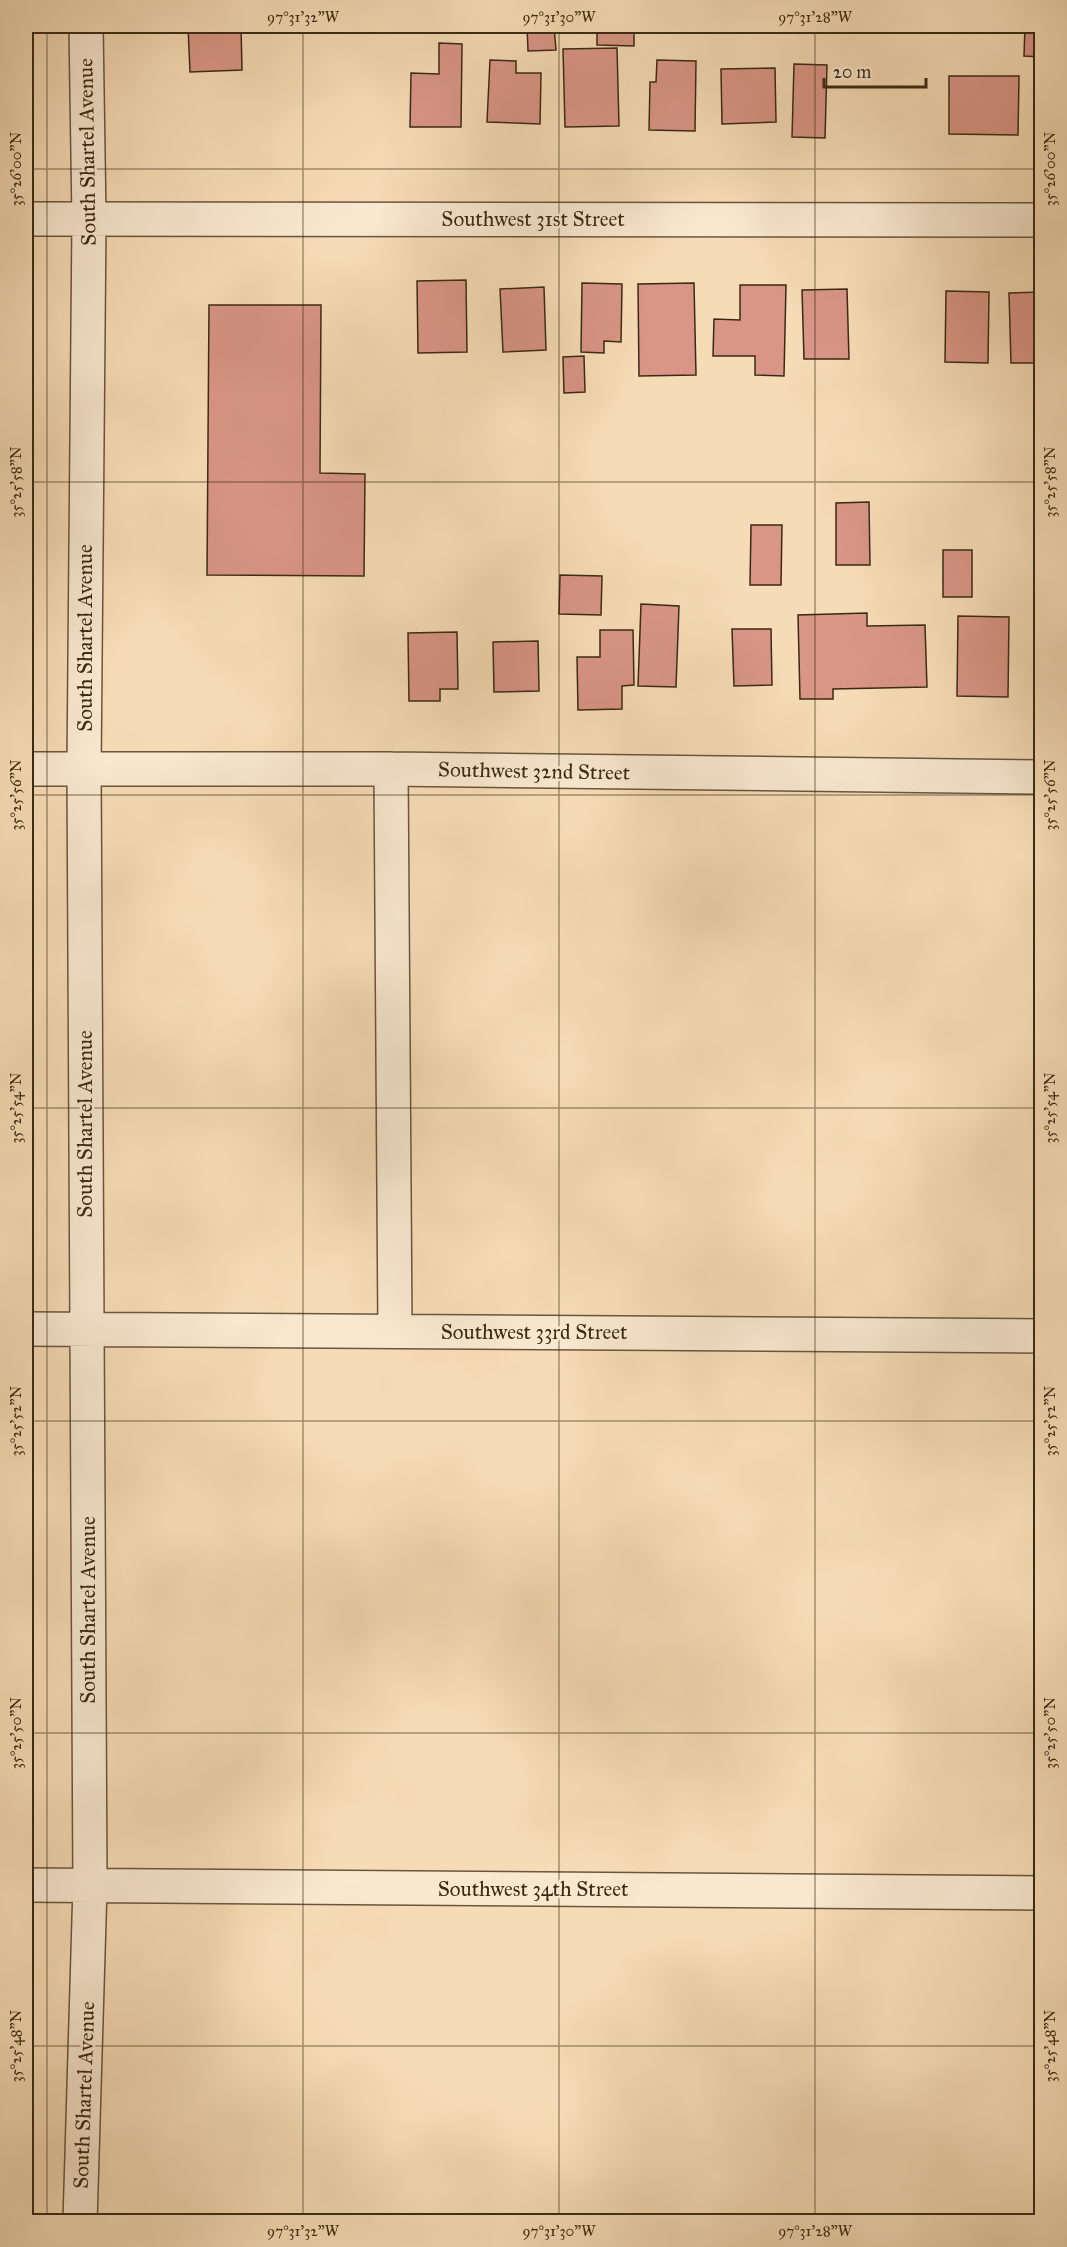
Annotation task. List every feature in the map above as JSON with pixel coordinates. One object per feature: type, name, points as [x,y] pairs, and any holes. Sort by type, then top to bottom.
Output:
[{"type":"street","name":"South Shartel Avenue","points":[[80,2222],[90,1886],[84,769],[89,219],[86,26]]},
{"type":"street","name":"Southwest 31st Street","points":[[26,219],[1041,220]]},
{"type":"street","name":"Southwest 32nd Street","points":[[26,769],[392,769],[1041,777]]},
{"type":"street","points":[[392,769],[395,1331]]},
{"type":"street","name":"Southwest 33rd Street","points":[[26,1329],[1041,1336]]},
{"type":"street","name":"Southwest 34th Street","points":[[26,1885],[1041,1893]]},
{"type":"building","points":[[188,26],[241,26],[242,70],[190,72]]},
{"type":"building","points":[[527,26],[554,26],[556,50],[528,51]]},
{"type":"building","points":[[597,26],[634,26],[634,46],[597,45]]},
{"type":"building","points":[[1025,26],[1042,26],[1042,57],[1024,56]]},
{"type":"building","points":[[439,43],[462,44],[461,127],[410,127],[411,73],[439,74]]},
{"type":"building","points":[[617,48],[619,126],[565,127],[563,49]]},
{"type":"building","points":[[490,60],[516,61],[516,73],[541,73],[540,124],[487,122]]},
{"type":"building","points":[[657,60],[696,61],[695,131],[649,130],[650,82],[656,82]]},
{"type":"building","points":[[794,64],[827,65],[825,138],[792,137]]},
{"type":"building","points":[[775,68],[776,122],[722,124],[721,69]]},
{"type":"building","points":[[949,76],[1019,76],[1018,135],[949,134]]},
{"type":"building","points":[[1037,78],[1042,78],[1042,141],[1035,140]]},
{"type":"building","points":[[466,280],[467,352],[418,353],[417,281]]},
{"type":"building","points":[[582,283],[622,284],[621,342],[604,341],[604,353],[581,352]]},
{"type":"building","points":[[694,283],[696,375],[639,376],[638,284]]},
{"type":"building","points":[[740,285],[786,285],[784,376],[755,375],[755,356],[713,356],[714,319],[740,320]]},
{"type":"building","points":[[544,287],[546,350],[503,352],[500,289]]},
{"type":"building","points":[[847,289],[849,359],[804,359],[802,290]]},
{"type":"building","points":[[946,291],[989,292],[988,363],[945,362]]},
{"type":"building","points":[[1042,292],[1042,363],[1011,363],[1009,293]]},
{"type":"building","points":[[209,305],[321,305],[320,473],[365,474],[364,576],[207,575]]},
{"type":"building","points":[[584,356],[585,392],[564,393],[563,357]]},
{"type":"building","points":[[869,502],[870,565],[836,565],[836,503]]},
{"type":"building","points":[[751,525],[782,525],[781,585],[750,585]]},
{"type":"building","points":[[943,550],[972,550],[972,597],[943,597]]},
{"type":"building","points":[[560,575],[602,576],[601,615],[559,614]]},
{"type":"building","points":[[1037,601],[1042,601],[1042,669],[1036,669]]},
{"type":"building","points":[[641,604],[679,606],[676,687],[638,686]]},
{"type":"building","points":[[867,613],[867,626],[925,625],[927,687],[833,689],[833,699],[800,699],[798,615]]},
{"type":"building","points":[[958,616],[1009,617],[1008,697],[957,696]]},
{"type":"building","points":[[732,629],[771,629],[772,685],[734,686]]},
{"type":"building","points":[[600,630],[633,630],[634,685],[622,686],[622,709],[578,710],[577,657],[600,657]]},
{"type":"building","points":[[457,632],[458,689],[440,689],[440,701],[409,701],[408,633]]},
{"type":"building","points":[[538,641],[539,691],[494,692],[493,642]]}]
